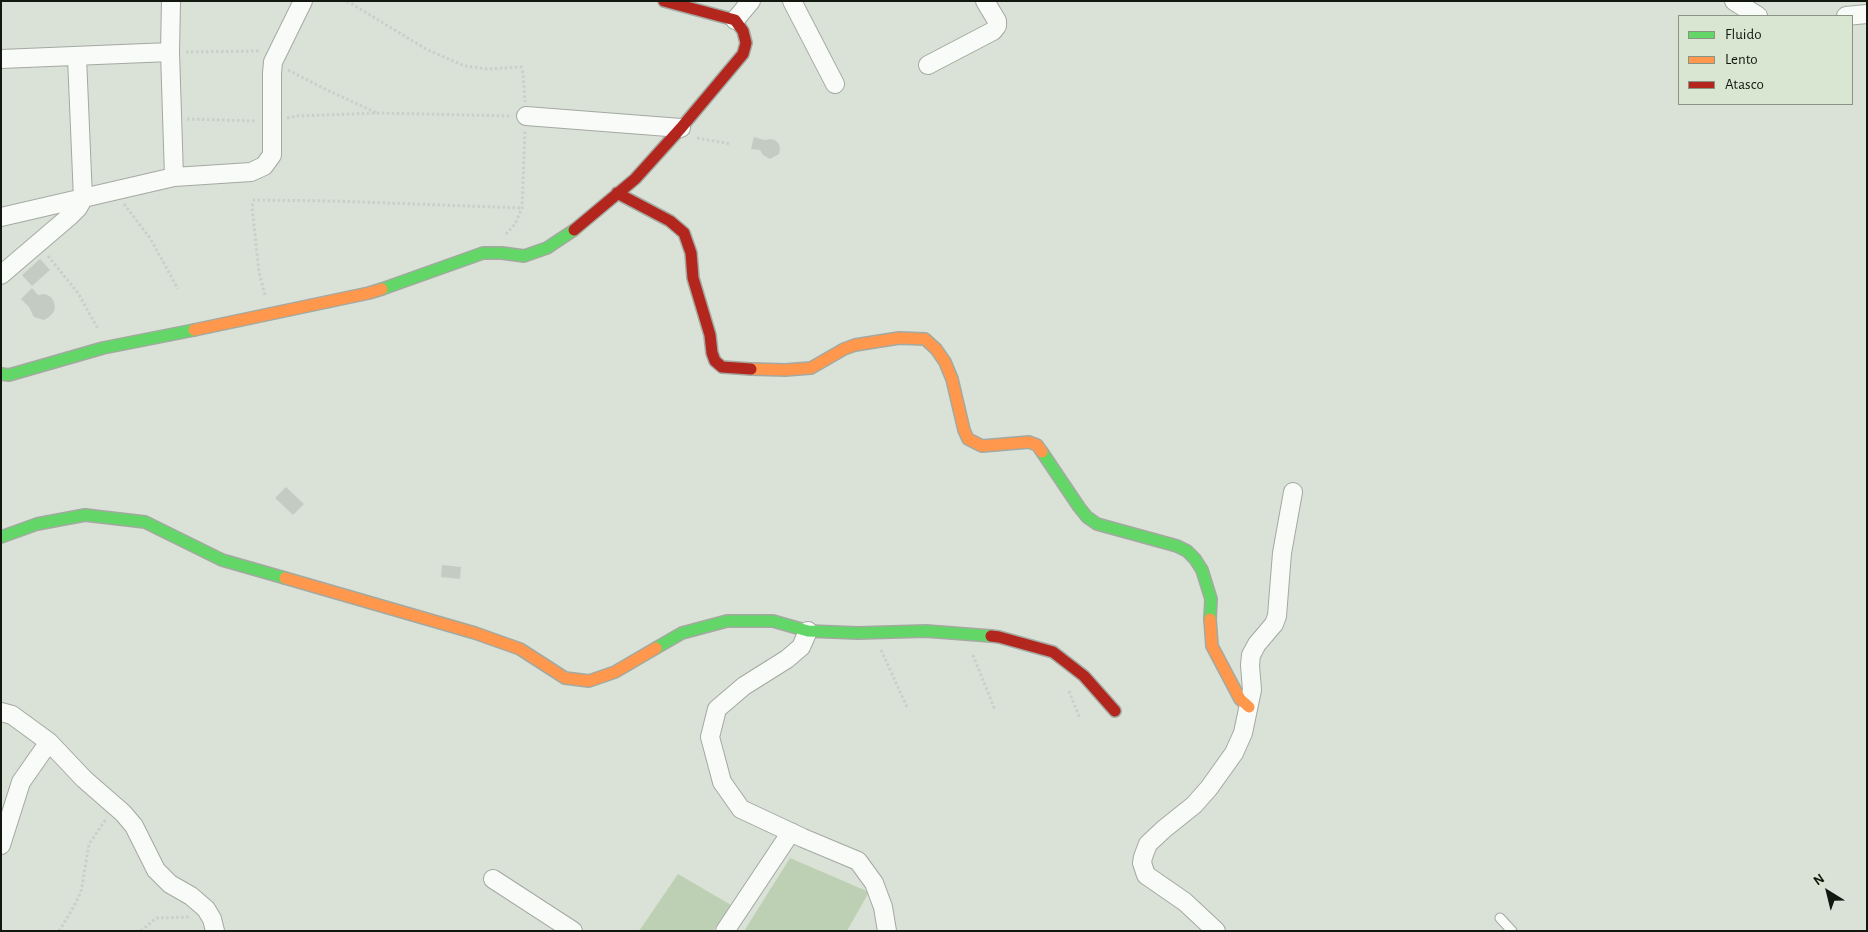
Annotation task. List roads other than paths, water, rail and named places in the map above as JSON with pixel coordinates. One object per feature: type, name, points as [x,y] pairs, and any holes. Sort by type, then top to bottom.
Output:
[{"type":"street","points":[[171,1],[170,52],[174,177]]},
{"type":"street","points":[[1,216],[174,177],[251,172],[264,166],[272,155],[273,62],[303,1]]},
{"type":"street","points":[[1,374],[9,375],[103,348],[223,325],[369,293],[483,254],[502,253],[524,256],[547,248],[569,234],[635,179],[743,54],[746,43],[743,30],[735,20],[664,1]]},
{"type":"street","points":[[735,20],[751,1]]},
{"type":"street","points":[[792,1],[835,84]]},
{"type":"street","points":[[928,65],[993,31],[997,26],[997,21],[985,1]]},
{"type":"street","points":[[1734,1],[1756,15]]},
{"type":"street","points":[[1853,15],[1867,14]]},
{"type":"street","points":[[1,58],[77,57],[170,52]]},
{"type":"street","points":[[1,275],[70,216],[83,199],[77,57]]},
{"type":"street","points":[[526,116],[678,131]]},
{"type":"street","points":[[617,193],[670,221],[684,233],[691,252],[693,278],[710,335],[712,353],[715,361],[722,367],[775,370],[810,368],[817,366],[855,344],[900,338],[925,339],[936,349],[945,362],[952,379],[964,430],[968,439],[982,446],[1030,442],[1036,445],[1087,517],[1097,524],[1177,546],[1187,551],[1196,559],[1202,570],[1211,599],[1210,626],[1212,646],[1240,699],[1249,707]]},
{"type":"street","points":[[1216,931],[1185,902],[1146,875],[1142,863],[1148,844],[1194,805],[1209,788],[1234,752],[1244,733],[1252,690],[1251,655],[1257,644],[1274,624],[1277,616],[1282,553],[1293,492]]},
{"type":"street","points":[[1,537],[37,524],[85,515],[145,522],[222,560],[474,633],[520,649],[564,678],[589,681],[616,672],[682,633],[727,621],[773,621],[808,631],[872,633],[926,631],[999,637],[1053,652],[1084,676],[1114,711]]},
{"type":"street","points":[[808,631],[800,647],[787,659],[744,686],[717,710],[710,737],[722,782],[741,809],[858,861],[874,883],[883,907],[887,931]]},
{"type":"street","points":[[1,712],[12,715],[49,742],[84,779],[115,806],[134,826],[156,870],[170,884],[191,896],[206,909],[212,919],[215,931]]},
{"type":"street","points":[[1,845],[21,782],[49,742]]},
{"type":"street","points":[[725,931],[791,832]]},
{"type":"street","points":[[493,879],[573,931]]},
{"type":"lane","points":[[1500,918],[1512,931]]}]
